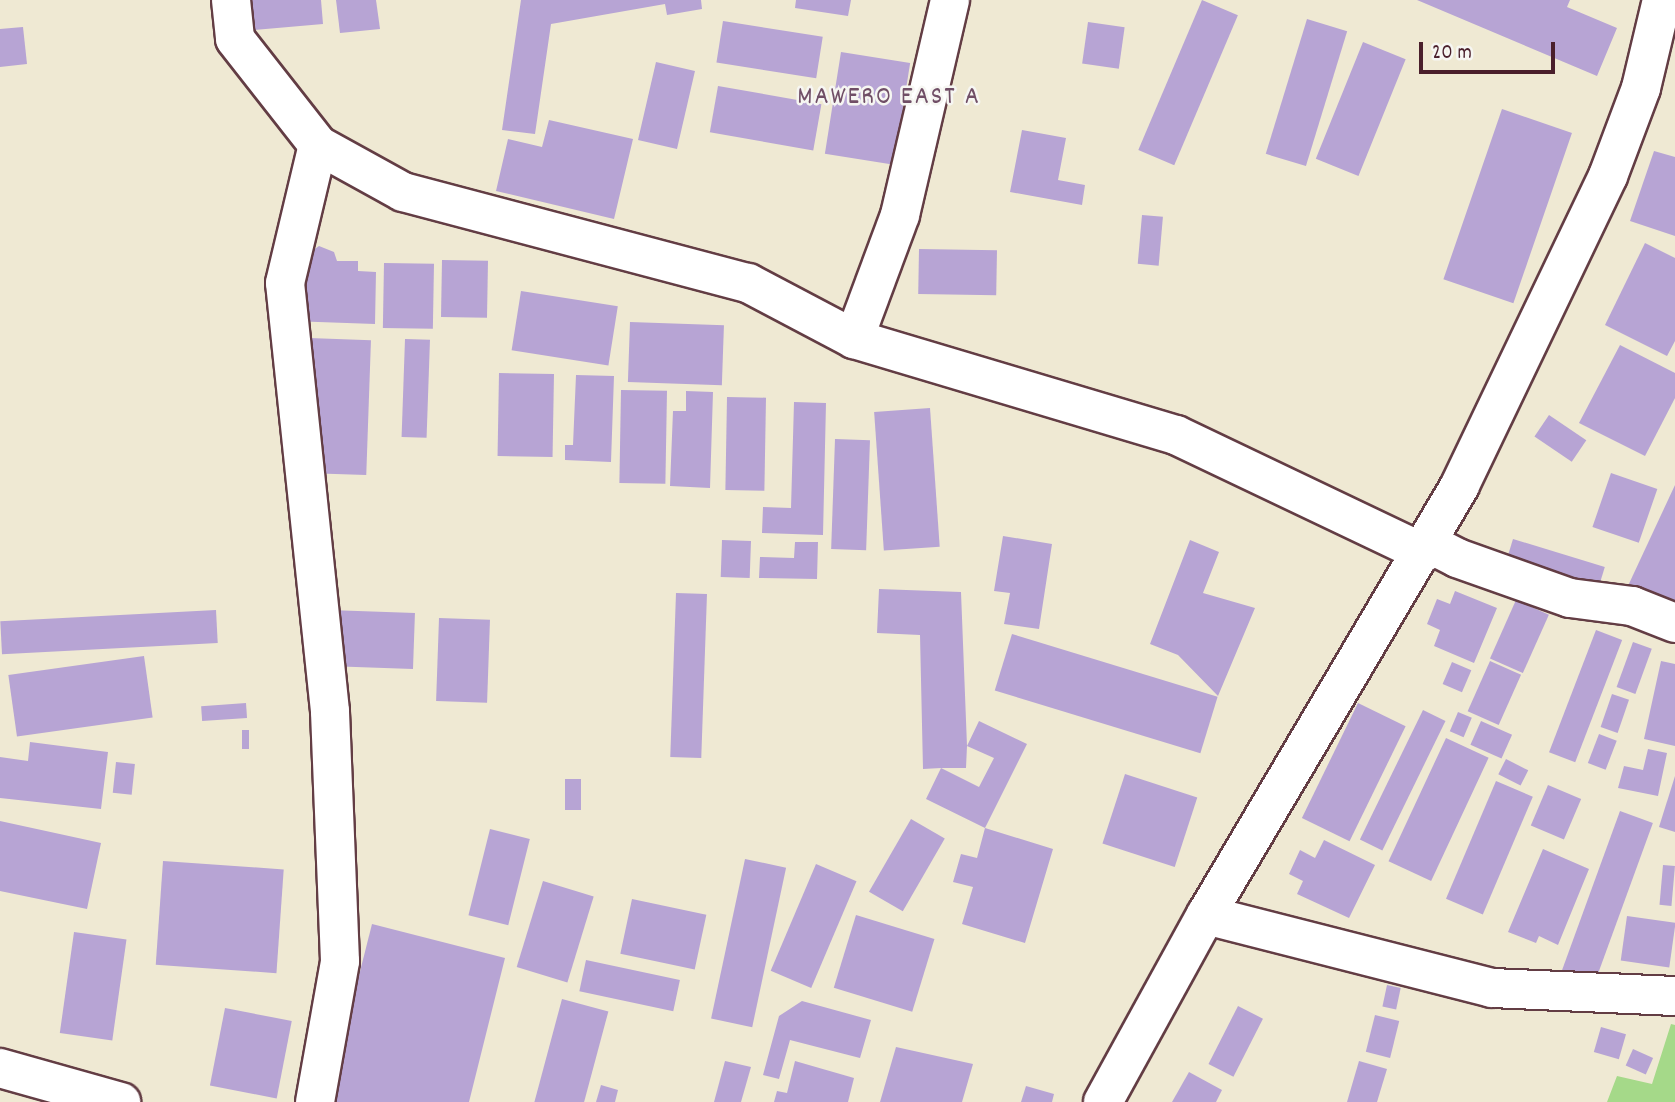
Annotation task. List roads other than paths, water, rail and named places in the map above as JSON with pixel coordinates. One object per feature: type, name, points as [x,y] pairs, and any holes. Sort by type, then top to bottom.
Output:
[{"type":"street","points":[[231,0],[235,39],[318,145],[402,192],[748,283],[854,339],[1176,435],[1426,548],[1570,598],[1632,606],[1675,623]]},
{"type":"street","points":[[854,339],[900,215],[950,0]]},
{"type":"street","points":[[1103,1102],[1206,915],[1426,548],[1608,176],[1641,88],[1662,0]]},
{"type":"street","points":[[315,1102],[340,961],[330,711],[285,283],[318,145]]},
{"type":"street","points":[[1206,915],[1492,988],[1675,996]]},
{"type":"street","points":[[19,1082],[121,1102]]},
{"type":"district","name":"MAWERO EAST A","points":[[889,98]]}]
